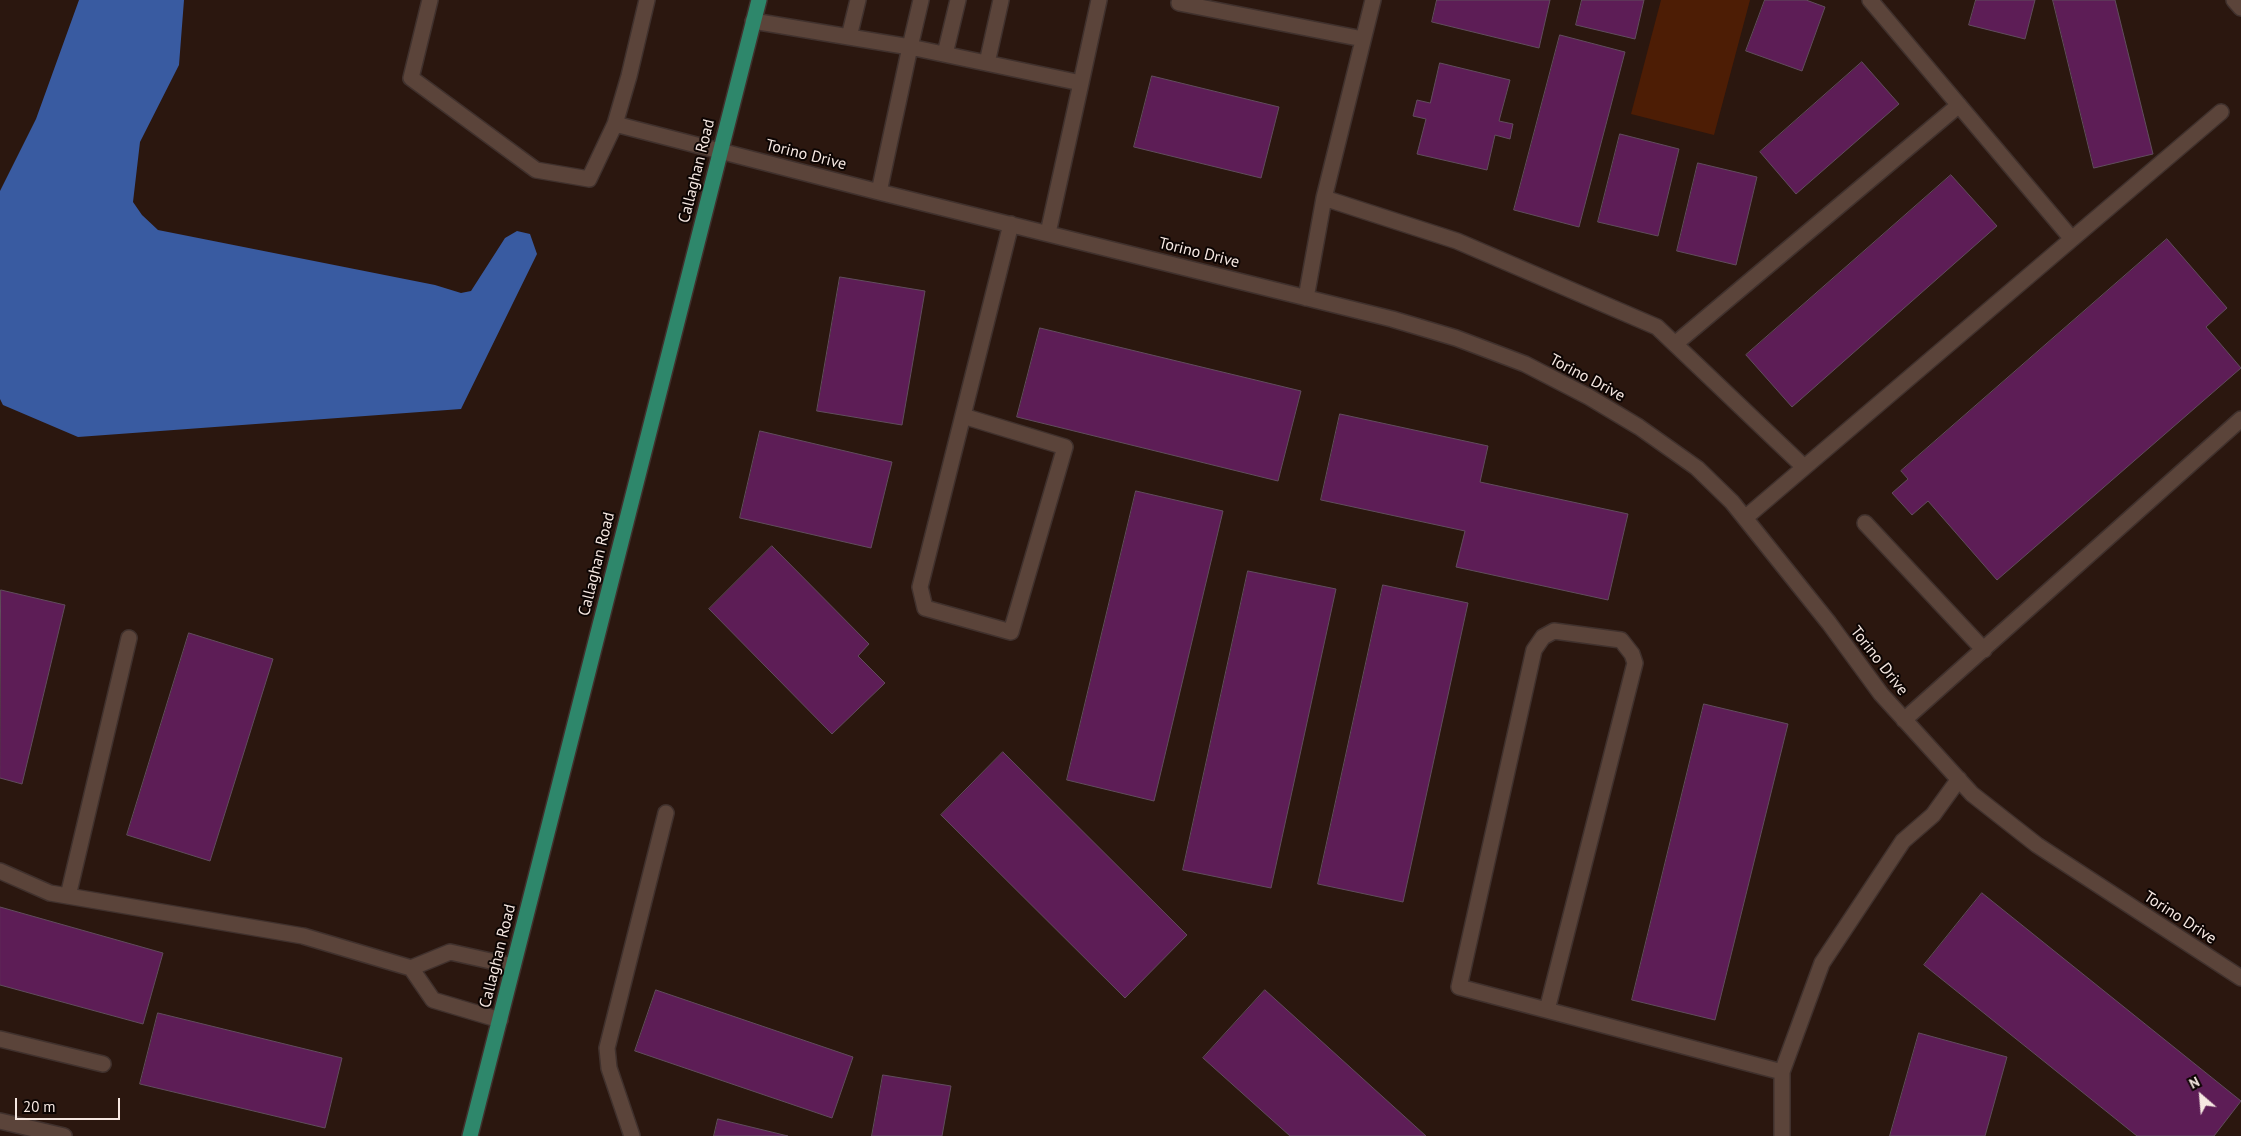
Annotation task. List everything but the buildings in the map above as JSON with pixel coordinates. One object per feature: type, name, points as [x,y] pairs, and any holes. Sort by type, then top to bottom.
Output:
[{"type":"main road","name":"Callaghan Road","points":[[470,1136],[759,0]]},
{"type":"street","points":[[430,0],[411,78],[536,170],[589,179],[615,124],[629,76],[647,0]]},
{"type":"street","points":[[849,38],[858,0]]},
{"type":"street","points":[[879,192],[921,0]]},
{"type":"street","points":[[945,54],[958,0]]},
{"type":"street","points":[[987,63],[1001,0]]},
{"type":"street","points":[[1048,233],[1099,0]]},
{"type":"street","points":[[1306,298],[1324,198],[1373,0]]},
{"type":"street","points":[[1870,0],[2072,239]]},
{"type":"street","points":[[2234,0],[2241,8]]},
{"type":"street","points":[[1179,3],[1363,40]]},
{"type":"street","points":[[753,21],[910,47],[1081,83]]},
{"type":"street","points":[[1675,344],[1960,105]]},
{"type":"street","points":[[1745,518],[2221,112]]},
{"type":"street","name":"Torino Drive","points":[[615,124],[879,192],[1392,319],[1456,338],[1524,364],[1589,397],[1639,427],[1697,468],[1732,502],[1829,624],[1881,694],[1972,794],[2037,845],[2241,978]]},
{"type":"street","points":[[1324,198],[1457,241],[1657,327],[1804,467]]},
{"type":"street","points":[[963,416],[1065,447],[1011,632],[925,608],[920,587],[1011,224]]},
{"type":"street","points":[[1904,720],[2241,419]]},
{"type":"street","points":[[1865,524],[1984,650]]},
{"type":"street","points":[[1548,1010],[1635,663],[1632,654],[1621,640],[1554,631],[1543,637],[1534,650],[1459,986],[1548,1010],[1782,1072]]},
{"type":"street","points":[[68,896],[129,638]]},
{"type":"street","points":[[1782,1136],[1782,1072],[1822,963],[1903,840],[1934,815],[1959,779]]},
{"type":"street","points":[[632,1136],[609,1068],[607,1048],[666,813]]},
{"type":"street","points":[[0,871],[50,892],[303,936],[411,968],[450,952],[513,966]]},
{"type":"street","points":[[411,968],[433,1000],[500,1020]]},
{"type":"street","points":[[0,1039],[103,1064]]},
{"type":"street","points":[[0,1120],[64,1136]]},
{"type":"shaded area","points":[[1661,0],[1750,0],[1714,135],[1631,114]]},
{"type":"water","points":[[79,0],[184,0],[179,65],[140,142],[133,202],[142,215],[158,230],[435,285],[461,293],[471,291],[505,238],[517,231],[530,234],[537,254],[461,409],[78,437],[3,405],[0,399],[0,191],[36,119]]}]
